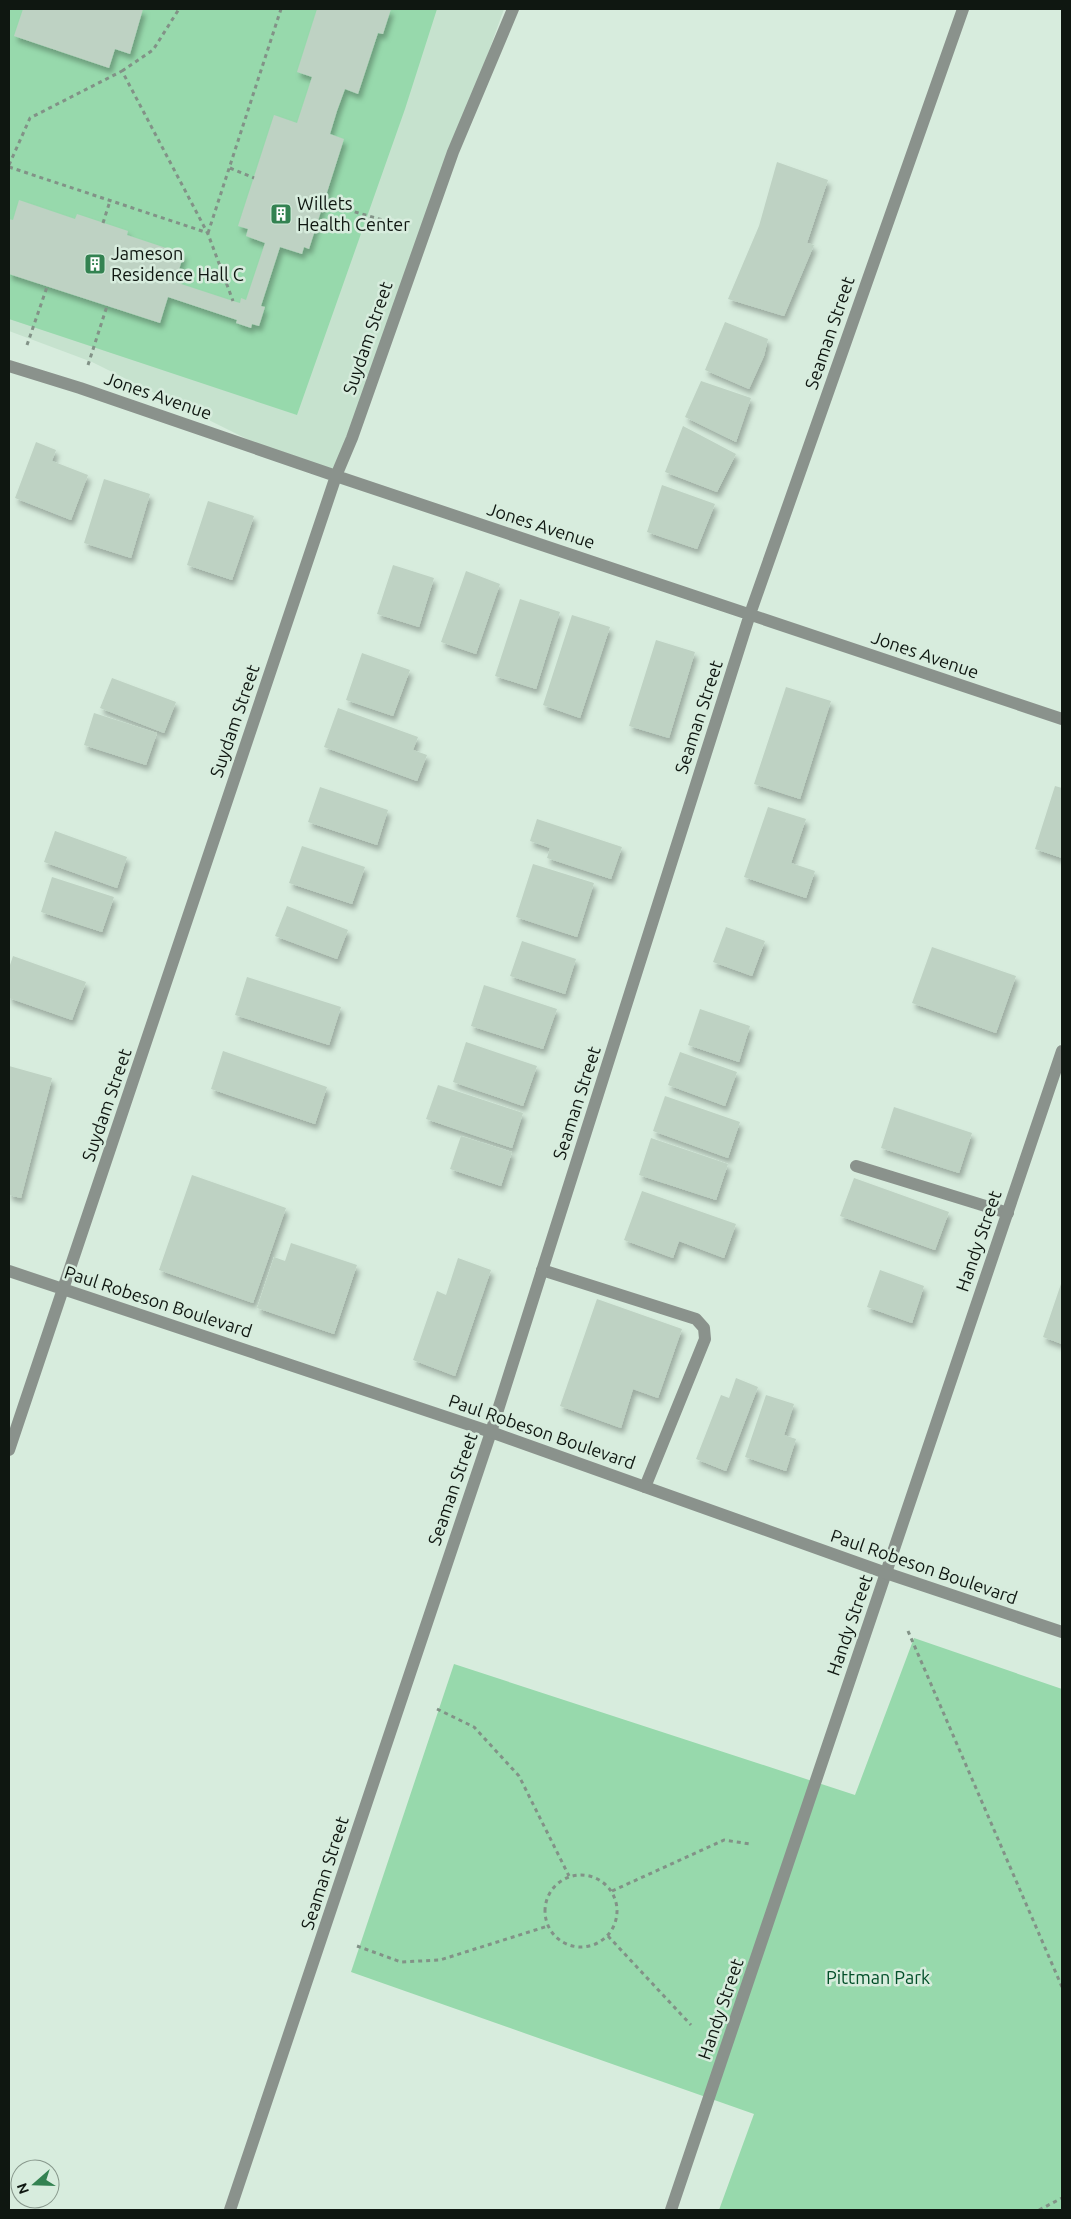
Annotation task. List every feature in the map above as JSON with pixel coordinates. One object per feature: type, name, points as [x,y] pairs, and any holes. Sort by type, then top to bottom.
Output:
[{"type":"street","name":"Suydam Street","points":[[9,1450],[336,476],[352,438],[453,152],[513,9]]},
{"type":"street","name":"Seaman Street","points":[[230,2210],[491,1432],[750,614],[963,9]]},
{"type":"street","name":"Jones Avenue","points":[[14,368],[80,388],[336,476],[1062,719]]},
{"type":"street","name":"Handy Street","points":[[671,2210],[1062,1051]]},
{"type":"street","points":[[856,1166],[1008,1213]]},
{"type":"street","points":[[542,1270],[696,1319],[704,1328],[705,1339],[645,1487]]},
{"type":"street","name":"Paul Robeson Boulevard","points":[[9,1271],[491,1432],[886,1573],[1062,1632]]},
{"type":"path","points":[[179,9],[153,50],[122,71],[30,118],[9,166],[208,234]]},
{"type":"path","points":[[208,234],[281,9]]},
{"type":"path","points":[[122,71],[208,234],[233,301]]},
{"type":"path","points":[[230,168],[254,178]]},
{"type":"path","points":[[103,223],[110,201]]},
{"type":"path","points":[[324,202],[424,231]]},
{"type":"path","points":[[14,368],[47,286]]},
{"type":"path","points":[[80,388],[107,306]]},
{"type":"path","points":[[908,1631],[1062,1987]]},
{"type":"path","points":[[437,1709],[474,1727],[519,1776],[569,1876]]},
{"type":"path","points":[[612,1891],[724,1840],[750,1844]]},
{"type":"path","points":[[581,1874],[593,1876],[612,1891],[616,1902],[617,1914],[614,1925],[607,1935],[587,1947],[575,1947],[564,1943],[554,1936],[548,1926],[545,1914],[546,1902],[550,1891],[569,1876],[581,1874]]},
{"type":"path","points":[[357,1946],[401,1962],[440,1960],[548,1926]]},
{"type":"path","points":[[607,1935],[691,2025]]},
{"type":"path","points":[[1039,2210],[1062,2198]]},
{"type":"shaded area","points":[[9,9],[504,9],[336,476],[289,460],[92,362],[9,331]]},
{"type":"green space","points":[[9,9],[437,9],[405,109],[297,415],[9,319]]},
{"type":"green space","name":"Pittman Park","points":[[914,1638],[1062,1689],[1062,2210],[719,2210],[754,2114],[351,1972],[454,1664],[855,1795]]},
{"type":"building","points":[[23,9],[143,9],[130,54],[115,49],[109,68],[14,36]]},
{"type":"building","points":[[317,9],[391,9],[383,34],[378,33],[358,94],[345,89],[337,111],[330,134],[344,139],[309,249],[304,247],[302,254],[280,247],[261,306],[265,307],[259,326],[252,324],[251,328],[236,323],[237,320],[168,297],[160,323],[9,274],[9,219],[13,220],[19,200],[75,219],[77,214],[128,231],[127,235],[184,254],[175,282],[240,303],[241,298],[246,300],[265,243],[246,236],[248,229],[238,226],[274,115],[297,123],[312,77],[297,72]]},
{"type":"building","points":[[777,162],[828,180],[807,243],[814,245],[784,316],[728,299],[759,226]]},
{"type":"building","points":[[725,322],[768,339],[764,356],[749,389],[705,370]]},
{"type":"building","points":[[701,381],[751,398],[736,442],[685,417]]},
{"type":"building","points":[[683,426],[736,454],[717,492],[665,472]]},
{"type":"building","points":[[36,442],[56,450],[52,461],[88,475],[71,520],[15,498]]},
{"type":"building","points":[[104,479],[150,494],[131,558],[84,543]]},
{"type":"building","points":[[662,485],[715,504],[697,549],[647,532]]},
{"type":"building","points":[[208,501],[254,516],[232,580],[187,565]]},
{"type":"building","points":[[393,565],[434,578],[419,627],[377,614]]},
{"type":"building","points":[[466,571],[500,584],[476,654],[441,642]]},
{"type":"building","points":[[520,599],[560,612],[536,689],[495,676]]},
{"type":"building","points":[[572,615],[610,627],[580,718],[543,705]]},
{"type":"building","points":[[656,640],[695,652],[669,738],[629,726]]},
{"type":"building","points":[[362,653],[410,670],[393,716],[346,700]]},
{"type":"building","points":[[112,678],[176,702],[164,733],[100,708]]},
{"type":"building","points":[[786,687],[831,701],[800,799],[754,784]]},
{"type":"building","points":[[338,708],[418,737],[413,750],[427,755],[417,781],[324,747]]},
{"type":"building","points":[[94,713],[157,733],[146,765],[84,745]]},
{"type":"building","points":[[1055,786],[1062,788],[1062,858],[1035,849]]},
{"type":"building","points":[[320,787],[388,810],[377,845],[308,822]]},
{"type":"building","points":[[768,807],[806,819],[791,863],[815,871],[806,898],[744,877]]},
{"type":"building","points":[[537,819],[622,847],[611,879],[547,858],[550,848],[530,841]]},
{"type":"building","points":[[55,831],[127,857],[117,888],[44,862]]},
{"type":"building","points":[[302,846],[365,867],[352,904],[289,883]]},
{"type":"building","points":[[533,864],[594,883],[577,937],[516,917]]},
{"type":"building","points":[[52,877],[114,897],[102,932],[41,912]]},
{"type":"building","points":[[287,906],[348,930],[337,959],[275,936]]},
{"type":"building","points":[[726,927],[765,941],[752,976],[713,962]]},
{"type":"building","points":[[522,941],[576,959],[565,994],[510,976]]},
{"type":"building","points":[[932,947],[1016,976],[996,1033],[912,1003]]},
{"type":"building","points":[[13,956],[86,982],[72,1020],[9,998],[9,968]]},
{"type":"building","points":[[247,977],[341,1007],[329,1045],[235,1015]]},
{"type":"building","points":[[484,985],[557,1009],[543,1049],[471,1026]]},
{"type":"building","points":[[700,1009],[750,1026],[739,1062],[688,1045]]},
{"type":"building","points":[[466,1042],[537,1066],[523,1106],[453,1082]]},
{"type":"building","points":[[223,1051],[327,1087],[315,1124],[211,1089]]},
{"type":"building","points":[[680,1052],[737,1072],[725,1106],[668,1085]]},
{"type":"building","points":[[9,1066],[52,1078],[21,1198],[9,1195]]},
{"type":"building","points":[[438,1085],[523,1113],[512,1148],[426,1119]]},
{"type":"building","points":[[665,1096],[740,1122],[728,1158],[653,1131]]},
{"type":"building","points":[[894,1107],[972,1133],[959,1173],[881,1148]]},
{"type":"building","points":[[461,1136],[512,1152],[501,1186],[450,1169]]},
{"type":"building","points":[[651,1138],[728,1164],[716,1200],[639,1175]]},
{"type":"building","points":[[192,1175],[286,1208],[253,1303],[159,1270]]},
{"type":"building","points":[[854,1178],[949,1212],[935,1250],[840,1216]]},
{"type":"building","points":[[642,1191],[736,1224],[724,1258],[679,1241],[673,1258],[624,1240]]},
{"type":"building","points":[[291,1243],[357,1265],[334,1334],[257,1308],[274,1257],[285,1261]]},
{"type":"building","points":[[458,1258],[491,1270],[455,1376],[413,1360],[437,1291],[446,1295]]},
{"type":"building","points":[[880,1270],[924,1286],[912,1323],[867,1307]]},
{"type":"building","points":[[1062,1281],[1062,1344],[1043,1337]]},
{"type":"building","points":[[597,1299],[682,1329],[658,1398],[633,1389],[621,1428],[560,1406]]},
{"type":"building","points":[[736,1378],[758,1387],[726,1471],[696,1459],[721,1395],[729,1398]]},
{"type":"building","points":[[766,1395],[794,1404],[784,1435],[796,1439],[786,1471],[745,1457]]},
{"type":"place","name":"Willets Health Center","points":[[281,214]]},
{"type":"place","name":"Jameson Residence Hall C","points":[[95,264]]}]
